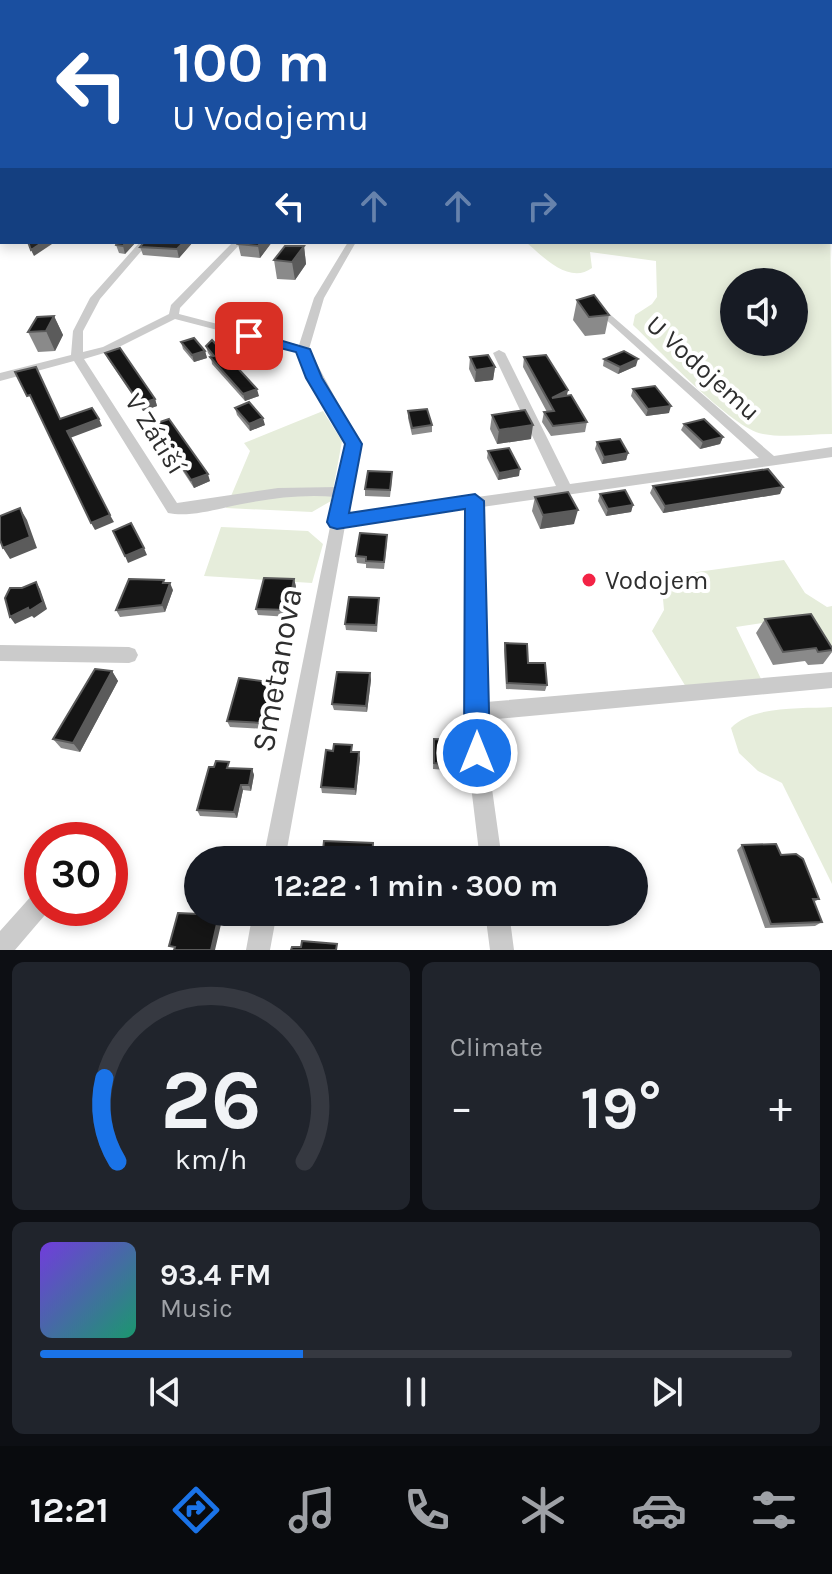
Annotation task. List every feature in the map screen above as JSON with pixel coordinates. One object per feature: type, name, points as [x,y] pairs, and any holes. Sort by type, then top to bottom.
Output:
[{"type":"street","points":[[77,357],[78,331],[95,298],[143,244]]},
{"type":"street","points":[[174,316],[175,307],[236,244]]},
{"type":"street","points":[[0,377],[131,339],[174,316],[303,349],[319,298],[351,244]]},
{"type":"street","name":"U Vodojemu","points":[[605,313],[769,459]]},
{"type":"street","name":"Smetanova","points":[[277,846],[353,444],[314,378],[303,349]]},
{"type":"street","points":[[499,353],[564,487]]},
{"type":"street","name":"V Zátiší","points":[[77,357],[173,509],[213,505],[267,492],[320,489],[343,492]]},
{"type":"street","name":"U Vodojemu","points":[[337,522],[564,487],[832,452]]},
{"type":"street","points":[[475,501],[477,753],[489,846]]},
{"type":"street","points":[[0,653],[129,655]]},
{"type":"street","points":[[476,712],[832,680]]},
{"type":"street","points":[[0,949],[24,922]]},
{"type":"street","points":[[258,950],[262,926]]},
{"type":"street","points":[[499,926],[502,950]]},
{"type":"green space","points":[[528,244],[831,244],[832,434],[763,434],[733,418],[696,387],[633,325],[635,315],[657,297],[656,261],[590,252],[592,268],[583,272],[574,273],[556,267]]},
{"type":"green space","points":[[323,411],[342,441],[331,501],[312,512],[226,508],[250,451],[244,443]]},
{"type":"green space","points":[[221,527],[308,531],[323,544],[312,583],[204,576]]},
{"type":"green space","points":[[784,560],[805,593],[827,607],[832,606],[832,653],[809,616],[736,627],[762,681],[686,687],[652,631],[664,610],[661,577]]},
{"type":"green space","points":[[832,707],[832,884],[782,783],[758,771],[739,753],[731,728],[752,715],[765,712]]},
{"type":"building","points":[[142,244],[182,244],[177,249],[140,247]]},
{"type":"building","points":[[285,246],[304,246],[292,262],[274,260]]},
{"type":"building","points":[[594,295],[609,315],[589,317],[577,300]]},
{"type":"building","points":[[54,316],[46,331],[28,332],[37,317]]},
{"type":"building","points":[[194,338],[205,351],[192,355],[181,342]]},
{"type":"building","points":[[212,340],[257,389],[243,394],[210,357],[214,356],[206,346]]},
{"type":"building","points":[[120,348],[155,399],[140,404],[105,353]]},
{"type":"building","points":[[624,351],[638,359],[620,367],[604,359]]},
{"type":"building","points":[[488,355],[495,367],[476,370],[470,357]]},
{"type":"building","points":[[546,355],[568,390],[552,398],[571,395],[587,422],[553,426],[544,412],[554,411],[524,357]]},
{"type":"building","points":[[36,367],[60,419],[92,408],[99,419],[67,431],[110,515],[91,523],[30,395],[27,396],[15,372]]},
{"type":"building","points":[[655,386],[671,406],[648,409],[633,389]]},
{"type":"building","points":[[249,402],[263,418],[249,424],[235,408]]},
{"type":"building","points":[[427,409],[432,425],[412,428],[408,411]]},
{"type":"building","points":[[525,410],[533,425],[499,430],[492,415]]},
{"type":"building","points":[[169,419],[208,474],[191,480],[154,424]]},
{"type":"building","points":[[704,419],[723,437],[703,442],[684,424]]},
{"type":"building","points":[[620,439],[628,453],[604,457],[597,442]]},
{"type":"building","points":[[509,448],[520,469],[499,473],[488,451]]},
{"type":"building","points":[[768,469],[783,487],[665,506],[653,486]]},
{"type":"building","points":[[368,471],[392,472],[390,490],[365,489]]},
{"type":"building","points":[[625,490],[633,505],[608,509],[600,494]]},
{"type":"building","points":[[568,492],[578,510],[543,515],[535,497]]},
{"type":"building","points":[[20,508],[30,537],[3,548],[0,516]]},
{"type":"building","points":[[131,523],[144,548],[125,556],[113,531]]},
{"type":"building","points":[[360,533],[387,535],[384,562],[366,561],[366,557],[356,556]]},
{"type":"building","points":[[264,578],[294,579],[288,610],[256,609]]},
{"type":"building","points":[[129,579],[164,580],[163,583],[170,583],[162,605],[116,610]]},
{"type":"building","points":[[36,582],[43,602],[29,611],[28,608],[10,617],[5,598],[10,588],[22,588]]},
{"type":"building","points":[[349,597],[379,598],[376,625],[345,624]]},
{"type":"building","points":[[811,614],[832,650],[818,652],[816,648],[783,652],[765,619]]},
{"type":"building","points":[[505,643],[527,644],[528,663],[545,663],[547,685],[507,683]]},
{"type":"building","points":[[95,669],[112,671],[73,743],[53,739]]},
{"type":"building","points":[[337,672],[370,673],[366,706],[332,704]]},
{"type":"building","points":[[239,678],[269,682],[263,723],[227,721]]},
{"type":"building","points":[[434,739],[459,740],[459,765],[434,763]]},
{"type":"building","points":[[334,744],[352,745],[351,752],[359,752],[355,789],[321,787],[326,750],[333,751]]},
{"type":"building","points":[[216,761],[229,762],[227,768],[252,769],[249,785],[241,785],[234,812],[197,810],[209,767],[214,767]]},
{"type":"building","points":[[324,841],[373,843],[373,846],[323,846]]},
{"type":"building","points":[[776,844],[781,855],[796,854],[803,859],[819,899],[813,899],[822,922],[771,924],[742,845]]},
{"type":"building","points":[[178,913],[184,913],[184,926],[216,926],[211,950],[174,950],[175,947],[169,946]]},
{"type":"building","points":[[302,941],[337,944],[336,950],[291,950],[292,947],[301,947]]},
{"type":"place","name":"Vodojem","points":[[589,580]]},
{"type":"route","points":[[249,336],[303,349],[314,378],[342,420],[353,444],[337,522],[475,501],[477,753]]}]
